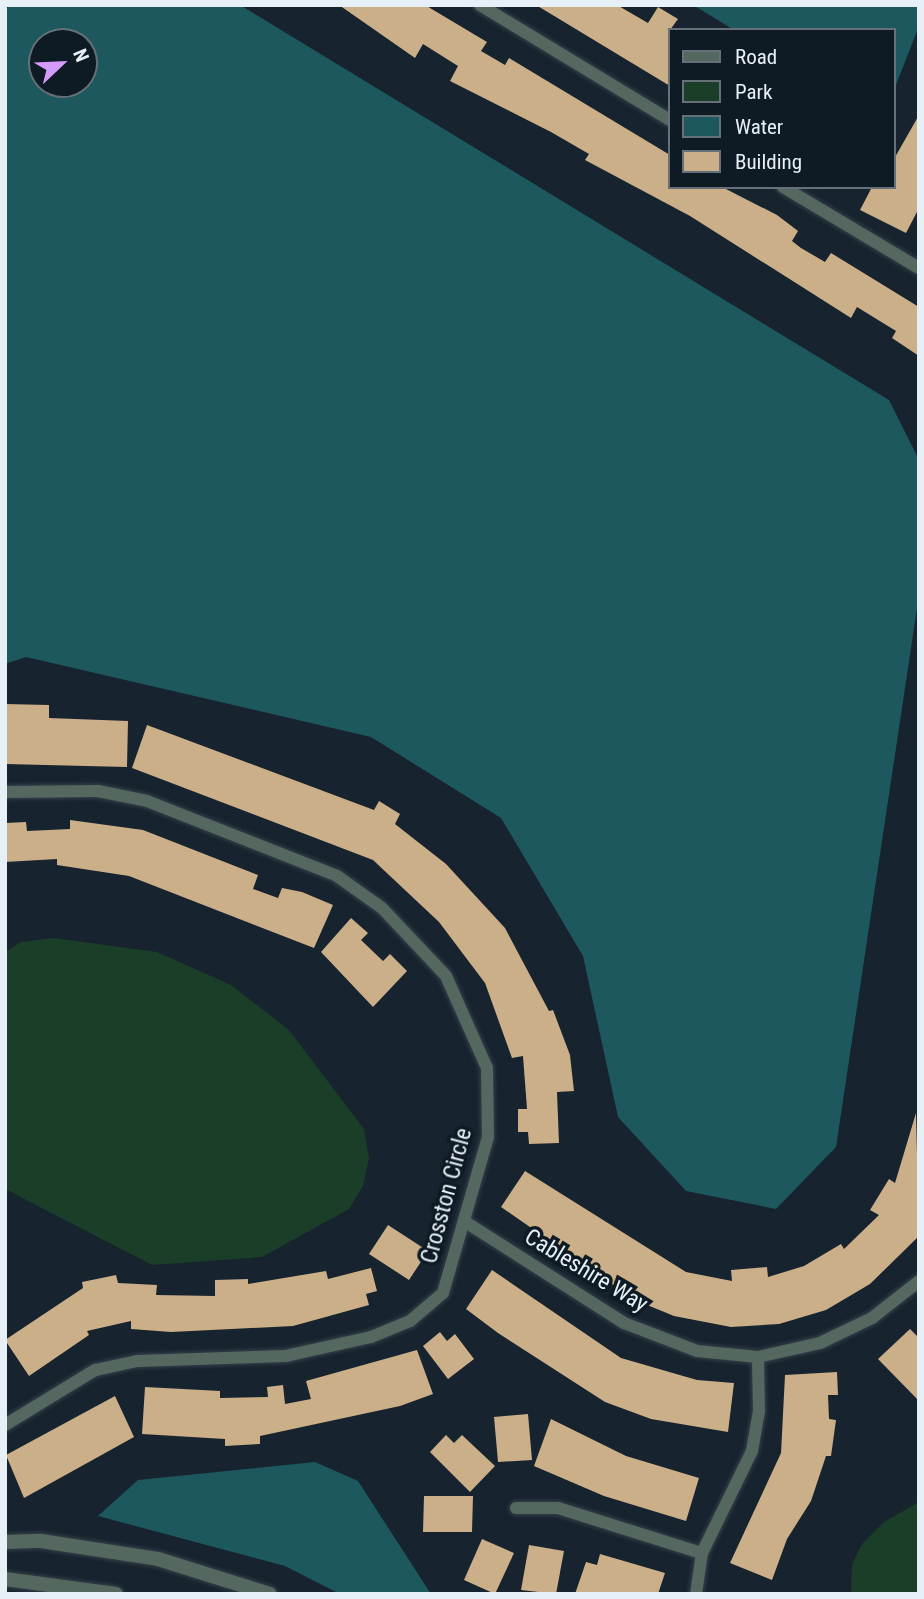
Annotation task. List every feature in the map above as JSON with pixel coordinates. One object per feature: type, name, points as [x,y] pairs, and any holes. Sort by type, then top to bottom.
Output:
[{"type":"street","points":[[480,5],[668,119]]},
{"type":"street","points":[[786,189],[918,267]]},
{"type":"street","name":"Crosston Circle","points":[[5,792],[98,791],[147,801],[337,876],[382,908],[446,976],[487,1068],[488,1137],[467,1223],[443,1293],[410,1321],[371,1337],[285,1356],[137,1361],[95,1370],[5,1425]]},
{"type":"street","name":"Cableshire Way","points":[[467,1223],[624,1323],[697,1351],[758,1357],[820,1343],[872,1318],[917,1288]]},
{"type":"street","points":[[696,1594],[702,1553],[752,1451],[759,1411],[758,1357]]},
{"type":"street","points":[[516,1508],[558,1508],[702,1553]]},
{"type":"street","points":[[5,1542],[41,1541],[158,1559],[270,1594]]},
{"type":"street","points":[[5,1579],[116,1594]]},
{"type":"green space","points":[[54,938],[157,952],[231,985],[289,1030],[364,1129],[369,1158],[363,1186],[349,1209],[262,1257],[152,1265],[5,1189],[5,952],[21,942]]},
{"type":"green space","points":[[919,1502],[919,1594],[851,1594],[852,1564],[862,1544],[884,1522]]},
{"type":"water","points":[[13,5],[240,5],[889,400],[919,460],[919,595],[836,1147],[776,1209],[686,1191],[618,1117],[583,956],[501,818],[371,737],[26,657],[5,664],[5,9]]},
{"type":"water","points":[[693,5],[919,5],[919,26],[896,85],[896,28],[731,28]]},
{"type":"water","points":[[315,1462],[358,1481],[431,1594],[340,1594],[285,1566],[98,1516],[138,1480]]},
{"type":"building","points":[[339,5],[425,5],[487,42],[481,51],[505,65],[509,58],[668,154],[668,189],[726,189],[777,215],[798,231],[792,241],[801,248],[825,262],[831,253],[919,307],[919,356],[892,338],[896,331],[857,307],[851,318],[690,216],[585,160],[589,154],[450,81],[458,66],[423,44],[415,58]]},
{"type":"building","points":[[536,5],[617,5],[648,23],[658,7],[678,19],[671,28],[668,28],[668,85]]},
{"type":"building","points":[[919,115],[919,208],[906,233],[860,210],[871,189],[896,189],[896,155]]},
{"type":"building","points":[[5,704],[49,705],[49,718],[128,721],[127,767],[5,764]]},
{"type":"building","points":[[147,725],[374,810],[379,801],[400,814],[395,824],[446,864],[505,928],[549,1011],[553,1010],[570,1055],[574,1091],[557,1092],[559,1143],[529,1144],[528,1132],[518,1132],[518,1109],[527,1109],[523,1056],[512,1058],[485,983],[439,922],[373,860],[132,768]]},
{"type":"building","points":[[70,820],[143,830],[258,875],[253,889],[278,898],[282,888],[302,892],[333,905],[314,948],[129,876],[57,865],[57,859],[5,862],[5,823],[26,822],[27,831],[70,829]]},
{"type":"building","points":[[351,918],[368,933],[361,940],[383,961],[390,954],[407,971],[373,1007],[321,952]]},
{"type":"building","points":[[916,1113],[919,1236],[870,1284],[826,1310],[779,1324],[731,1327],[674,1316],[635,1300],[501,1207],[525,1171],[686,1272],[732,1281],[731,1270],[767,1267],[768,1277],[804,1266],[841,1244],[844,1249],[879,1215],[870,1210],[889,1179],[895,1183]]},
{"type":"building","points":[[388,1225],[428,1251],[409,1280],[369,1254]]},
{"type":"building","points":[[371,1268],[377,1291],[366,1294],[369,1305],[293,1326],[171,1332],[131,1329],[131,1321],[87,1331],[89,1335],[29,1376],[5,1340],[83,1288],[82,1282],[116,1275],[118,1283],[157,1285],[156,1295],[215,1296],[215,1280],[248,1279],[248,1284],[326,1271],[328,1279]]},
{"type":"building","points":[[492,1270],[621,1358],[697,1380],[734,1383],[728,1432],[651,1419],[605,1402],[498,1333],[466,1309]]},
{"type":"building","points":[[910,1329],[919,1338],[919,1401],[878,1359]]},
{"type":"building","points":[[440,1332],[447,1341],[455,1334],[474,1359],[448,1379],[423,1346]]},
{"type":"building","points":[[417,1350],[433,1394],[400,1406],[260,1436],[260,1444],[225,1446],[225,1439],[142,1434],[145,1387],[220,1391],[220,1398],[268,1397],[267,1387],[283,1385],[285,1404],[311,1399],[306,1381]]},
{"type":"building","points":[[837,1372],[838,1395],[828,1395],[829,1419],[836,1420],[831,1456],[826,1456],[811,1501],[787,1539],[772,1580],[730,1563],[781,1453],[785,1375]]},
{"type":"building","points":[[115,1396],[134,1437],[24,1498],[6,1455]]},
{"type":"building","points":[[528,1414],[532,1460],[498,1462],[494,1417]]},
{"type":"building","points":[[551,1419],[626,1456],[699,1478],[686,1521],[604,1496],[534,1466]]},
{"type":"building","points":[[446,1435],[454,1443],[462,1435],[495,1466],[470,1492],[430,1452]]},
{"type":"building","points":[[424,1496],[473,1496],[472,1532],[423,1532]]},
{"type":"building","points":[[482,1539],[514,1553],[495,1594],[464,1580]]},
{"type":"building","points":[[529,1545],[564,1551],[556,1594],[521,1590]]},
{"type":"building","points":[[600,1554],[665,1573],[658,1594],[575,1594],[586,1562],[597,1565]]}]
